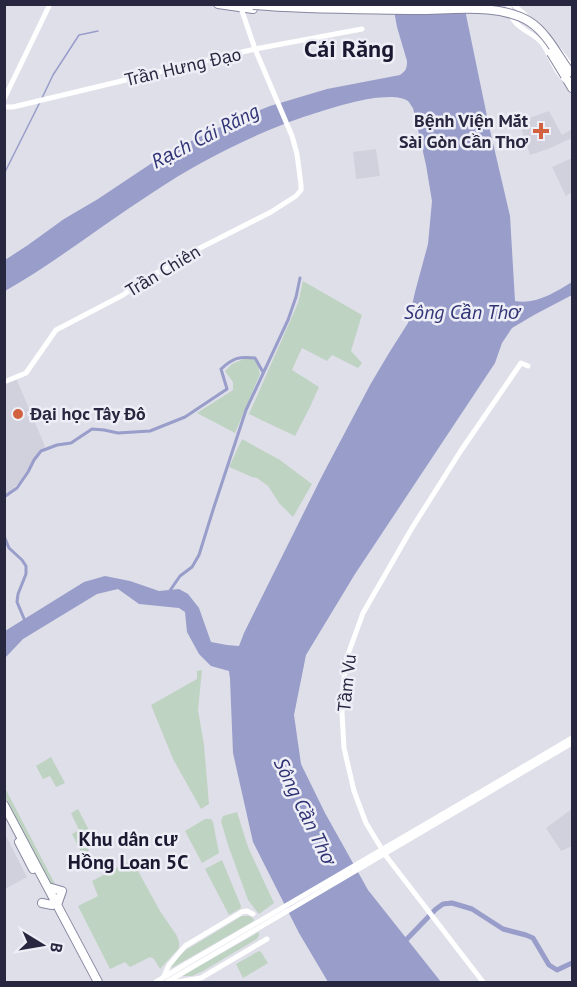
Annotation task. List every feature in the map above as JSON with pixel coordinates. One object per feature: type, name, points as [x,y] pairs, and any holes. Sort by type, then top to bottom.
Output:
[{"type":"highway","points":[[218,4],[295,8],[470,9],[504,12],[516,15],[538,29],[570,77]]},
{"type":"highway","points":[[4,805],[93,982]]},
{"type":"highway","points":[[4,814],[47,889]]},
{"type":"highway","points":[[47,889],[41,901],[55,905],[98,982]]},
{"type":"highway","points":[[47,889],[62,891],[55,905]]},
{"type":"street","points":[[4,99],[50,4]]},
{"type":"street","points":[[511,4],[514,21],[540,40],[560,76],[570,77]]},
{"type":"street","points":[[511,4],[541,29],[570,77]]},
{"type":"street","points":[[249,6],[255,49]]},
{"type":"street","name":"Trần Hưng Đạo","points":[[4,106],[14,107],[255,49],[362,29]]},
{"type":"street","name":"Trần Chiên","points":[[4,382],[26,373],[56,330],[123,295],[200,248],[271,212],[297,196],[301,185],[292,136],[255,49]]},
{"type":"street","name":"Tầm Vu","points":[[483,982],[386,856],[366,823],[354,790],[344,748],[343,686],[347,657],[363,613],[418,518],[460,452],[521,363],[528,366]]},
{"type":"street","points":[[156,982],[165,980],[573,738]]},
{"type":"street","points":[[533,763],[573,743]]},
{"type":"street","points":[[382,849],[472,795],[475,798]]},
{"type":"street","points":[[386,856],[475,802],[475,798]]},
{"type":"street","points":[[165,980],[169,965],[185,946],[242,912],[247,911],[254,914]]},
{"type":"street","points":[[177,982],[201,978],[267,939]]},
{"type":"shaded area","name":"Bệnh Viện Mắt Sài Gòn Cần Thơ","points":[[549,111],[562,135],[572,129],[572,138],[530,155],[521,128],[518,128],[518,122]]},
{"type":"shaded area","points":[[376,149],[380,176],[356,179],[353,152]]},
{"type":"shaded area","points":[[572,158],[572,192],[566,196],[552,167]]},
{"type":"shaded area","name":"Đại học Tây Đô","points":[[16,378],[45,446],[21,480],[5,495],[4,382]]},
{"type":"shaded area","points":[[572,809],[572,846],[561,851],[546,828]]},
{"type":"shaded area","points":[[5,834],[27,877],[4,889]]},
{"type":"green space","points":[[303,281],[362,315],[351,351],[362,363],[358,368],[332,355],[327,361],[302,348],[292,370],[319,387],[295,436],[249,414],[298,303]]},
{"type":"green space","points":[[244,359],[254,359],[260,374],[235,433],[197,413],[233,390],[233,382],[225,371],[232,364]]},
{"type":"green space","points":[[242,439],[280,460],[312,484],[293,517],[279,503],[268,486],[257,478],[229,467]]},
{"type":"green space","points":[[202,670],[198,710],[204,745],[209,804],[201,809],[173,759],[151,705],[197,679],[197,671]]},
{"type":"green space","points":[[51,757],[65,783],[56,787],[50,776],[43,779],[36,766]]},
{"type":"green space","points":[[4,786],[56,886],[51,884],[47,878],[5,797]]},
{"type":"green space","points":[[78,809],[92,836],[84,840],[89,851],[82,854],[72,834],[79,830],[71,813]]},
{"type":"green space","points":[[237,812],[248,847],[274,903],[259,914],[248,900],[221,821],[223,816]]},
{"type":"green space","points":[[205,819],[211,819],[213,822],[219,853],[202,863],[185,831]]},
{"type":"green space","points":[[132,860],[179,942],[179,948],[160,969],[150,957],[130,967],[125,962],[110,969],[78,906],[98,896],[92,881]]},
{"type":"green space","points":[[222,860],[241,906],[229,915],[205,869]]},
{"type":"green space","points":[[242,916],[249,916],[254,921],[170,969],[186,950]]},
{"type":"green space","points":[[259,932],[257,939],[203,971],[192,976],[181,976]]},
{"type":"green space","points":[[259,951],[268,963],[243,978],[236,964]]},
{"type":"water","name":"Sông Cần Thơ","points":[[393,5],[464,5],[510,216],[515,301],[538,299],[572,282],[572,295],[512,328],[502,343],[495,363],[355,574],[306,655],[294,715],[301,764],[325,813],[368,890],[441,982],[328,982],[299,933],[253,842],[233,753],[229,671],[211,666],[199,654],[187,632],[185,612],[179,608],[139,604],[118,589],[97,594],[23,639],[5,658],[5,631],[84,582],[105,576],[130,581],[159,591],[179,589],[188,594],[199,608],[211,642],[239,646],[322,476],[370,385],[408,323],[428,244],[432,201],[413,108],[408,101],[397,97],[366,99],[327,109],[249,139],[175,178],[5,291],[5,260],[152,163],[224,125],[270,106],[327,89],[400,75],[406,69],[407,61]]},
{"type":"waterway","points":[[42,98],[53,75],[79,35],[98,31]]},
{"type":"waterway","points":[[4,174],[40,102]]},
{"type":"waterway","points":[[169,592],[180,576],[192,567],[199,555],[246,410],[288,320],[300,278]]},
{"type":"waterway","points":[[4,497],[17,488],[41,451],[71,443],[92,429],[118,433],[150,431],[185,417],[227,389],[221,369],[237,359],[255,358],[263,372]]},
{"type":"waterway","points":[[4,536],[9,548],[26,566],[26,574],[17,602],[25,621]]},
{"type":"waterway","points":[[407,939],[436,909],[443,904],[452,903],[472,909],[503,929],[533,938],[549,965],[557,970],[572,963]]},
{"type":"place","name":"Bệnh Viện Mắt Sài Gòn Cần Thơ","points":[[541,131]]},
{"type":"place","name":"Đại học Tây Đô","points":[[18,414]]},
{"type":"district","name":"Cái Răng","points":[[349,49]]},
{"type":"district","name":"Khu dân cư Hồng Loan 5C","points":[[128,850]]},
{"type":"water label","name":"Rạch Cái Răng","points":[[205,136]]}]
